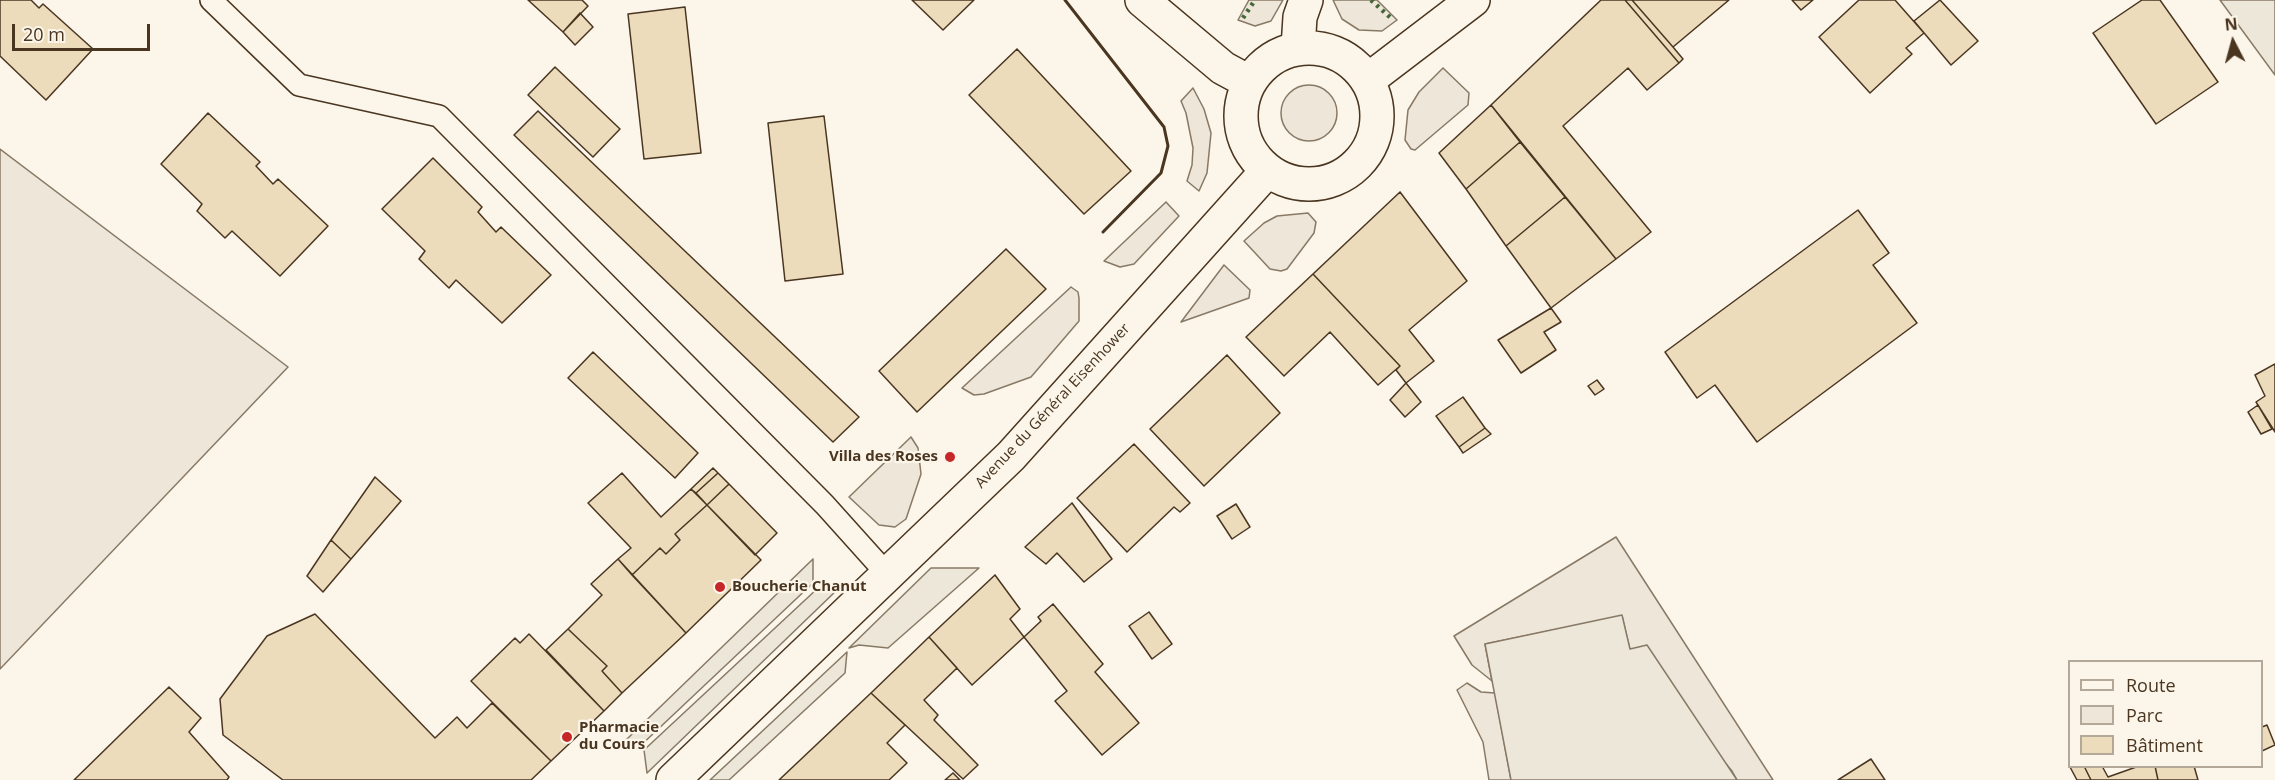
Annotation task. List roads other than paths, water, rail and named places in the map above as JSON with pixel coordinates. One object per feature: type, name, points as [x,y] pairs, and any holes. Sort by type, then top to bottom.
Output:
[{"type":"main road","points":[[1142,0],[1224,68],[1249,82]]},
{"type":"main road","points":[[1298,48],[1300,17],[1306,0]]},
{"type":"main road","points":[[1368,80],[1473,0]]},
{"type":"main road","points":[[1298,48],[1318,48],[1338,54],[1354,65],[1368,80],[1376,103],[1377,126],[1370,149],[1355,168],[1335,180],[1311,185],[1288,182],[1267,171],[1253,157],[1244,139],[1239,120],[1242,100],[1249,82],[1262,66],[1279,54],[1298,48]]},
{"type":"main road","name":"Avenue du Général Eisenhower","points":[[673,780],[1011,456],[1267,171]]},
{"type":"lane","points":[[212,0],[299,85],[439,116],[825,506],[886,574]]},
{"type":"place","name":"Villa des Roses","points":[[950,457]]},
{"type":"place","name":"Boucherie Chanut","points":[[720,587]]},
{"type":"place","name":"Pharmacie du Cours","points":[[567,737]]}]
